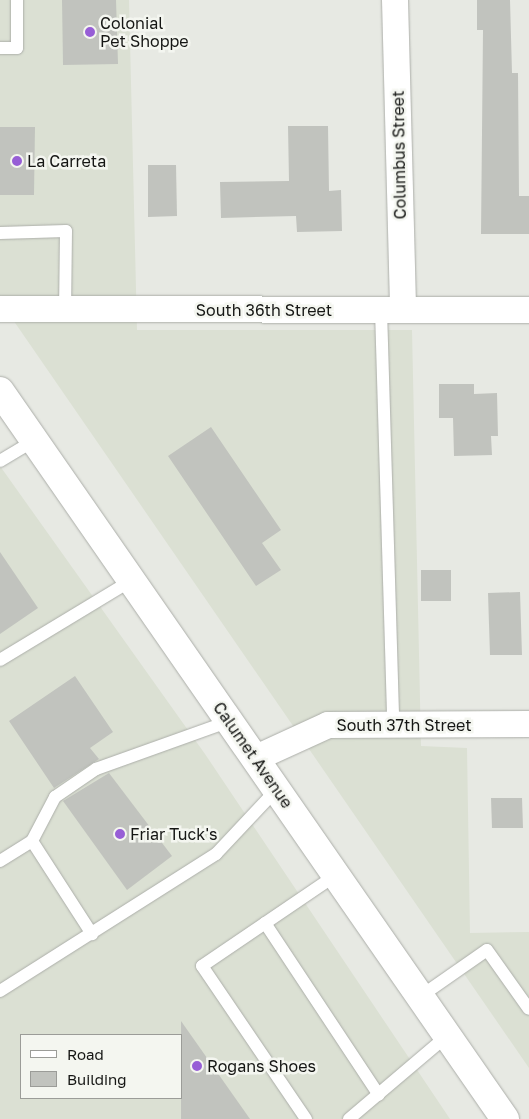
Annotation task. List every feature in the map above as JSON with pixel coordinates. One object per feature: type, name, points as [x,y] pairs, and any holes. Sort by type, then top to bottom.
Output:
[{"type":"main road","name":"Calumet Avenue","points":[[0,391],[505,1119]]},
{"type":"street","name":"Columbus Street","points":[[392,310],[395,0]]},
{"type":"street","name":"South 36th Street","points":[[0,309],[529,310]]},
{"type":"street","name":"South 37th Street","points":[[256,758],[328,725],[529,724]]},
{"type":"lane","points":[[0,48],[17,48],[17,0]]},
{"type":"lane","points":[[0,233],[66,231],[65,309]]},
{"type":"lane","points":[[392,310],[393,725]]},
{"type":"lane","points":[[0,461],[35,440]]},
{"type":"lane","points":[[0,660],[132,580]]},
{"type":"lane","points":[[0,861],[32,841],[55,798],[96,769],[230,721]]},
{"type":"lane","points":[[0,991],[216,854],[277,788]]},
{"type":"lane","points":[[32,841],[92,934]]},
{"type":"lane","points":[[306,1119],[202,966],[336,875]]},
{"type":"lane","points":[[265,923],[379,1095]]},
{"type":"lane","points":[[421,996],[487,950],[529,1009]]},
{"type":"lane","points":[[350,1119],[448,1035]]},
{"type":"shaded area","points":[[0,0],[129,0],[137,330],[412,330],[421,746],[467,748],[470,933],[529,932],[529,1068],[0,301]]},
{"type":"shaded area","points":[[0,466],[205,754],[450,1119],[0,1119]]},
{"type":"building","name":"Colonial Pet Shoppe","points":[[62,0],[116,0],[118,64],[63,65]]},
{"type":"building","points":[[477,0],[510,0],[512,73],[518,73],[519,196],[529,196],[529,234],[481,234],[483,30],[477,30]]},
{"type":"building","points":[[288,126],[328,126],[329,191],[341,190],[342,231],[297,232],[296,216],[221,218],[220,182],[289,181]]},
{"type":"building","name":"La Carreta","points":[[0,127],[35,127],[34,195],[0,195]]},
{"type":"building","points":[[148,165],[176,165],[177,216],[148,217]]},
{"type":"building","points":[[439,384],[474,384],[474,394],[497,393],[498,436],[491,436],[492,455],[454,456],[453,418],[439,418]]},
{"type":"building","points":[[211,427],[281,530],[262,543],[281,570],[256,586],[168,456]]},
{"type":"building","points":[[0,552],[38,608],[0,634]]},
{"type":"building","points":[[421,570],[451,570],[451,601],[421,601]]},
{"type":"building","points":[[520,592],[522,655],[490,655],[488,593]]},
{"type":"building","points":[[75,676],[113,732],[90,748],[99,759],[54,788],[9,721]]},
{"type":"building","name":"Friar Tuck's","points":[[109,773],[172,856],[127,890],[63,801]]},
{"type":"building","points":[[491,798],[522,798],[523,828],[492,828]]},
{"type":"building","name":"Rogans Shoes","points":[[181,1021],[250,1119],[181,1119]]},
{"type":"place","name":"Colonial Pet Shoppe","points":[[90,32]]},
{"type":"place","name":"La Carreta","points":[[17,161]]},
{"type":"place","name":"Friar Tuck's","points":[[120,834]]},
{"type":"place","name":"Rogans Shoes","points":[[197,1066]]}]
